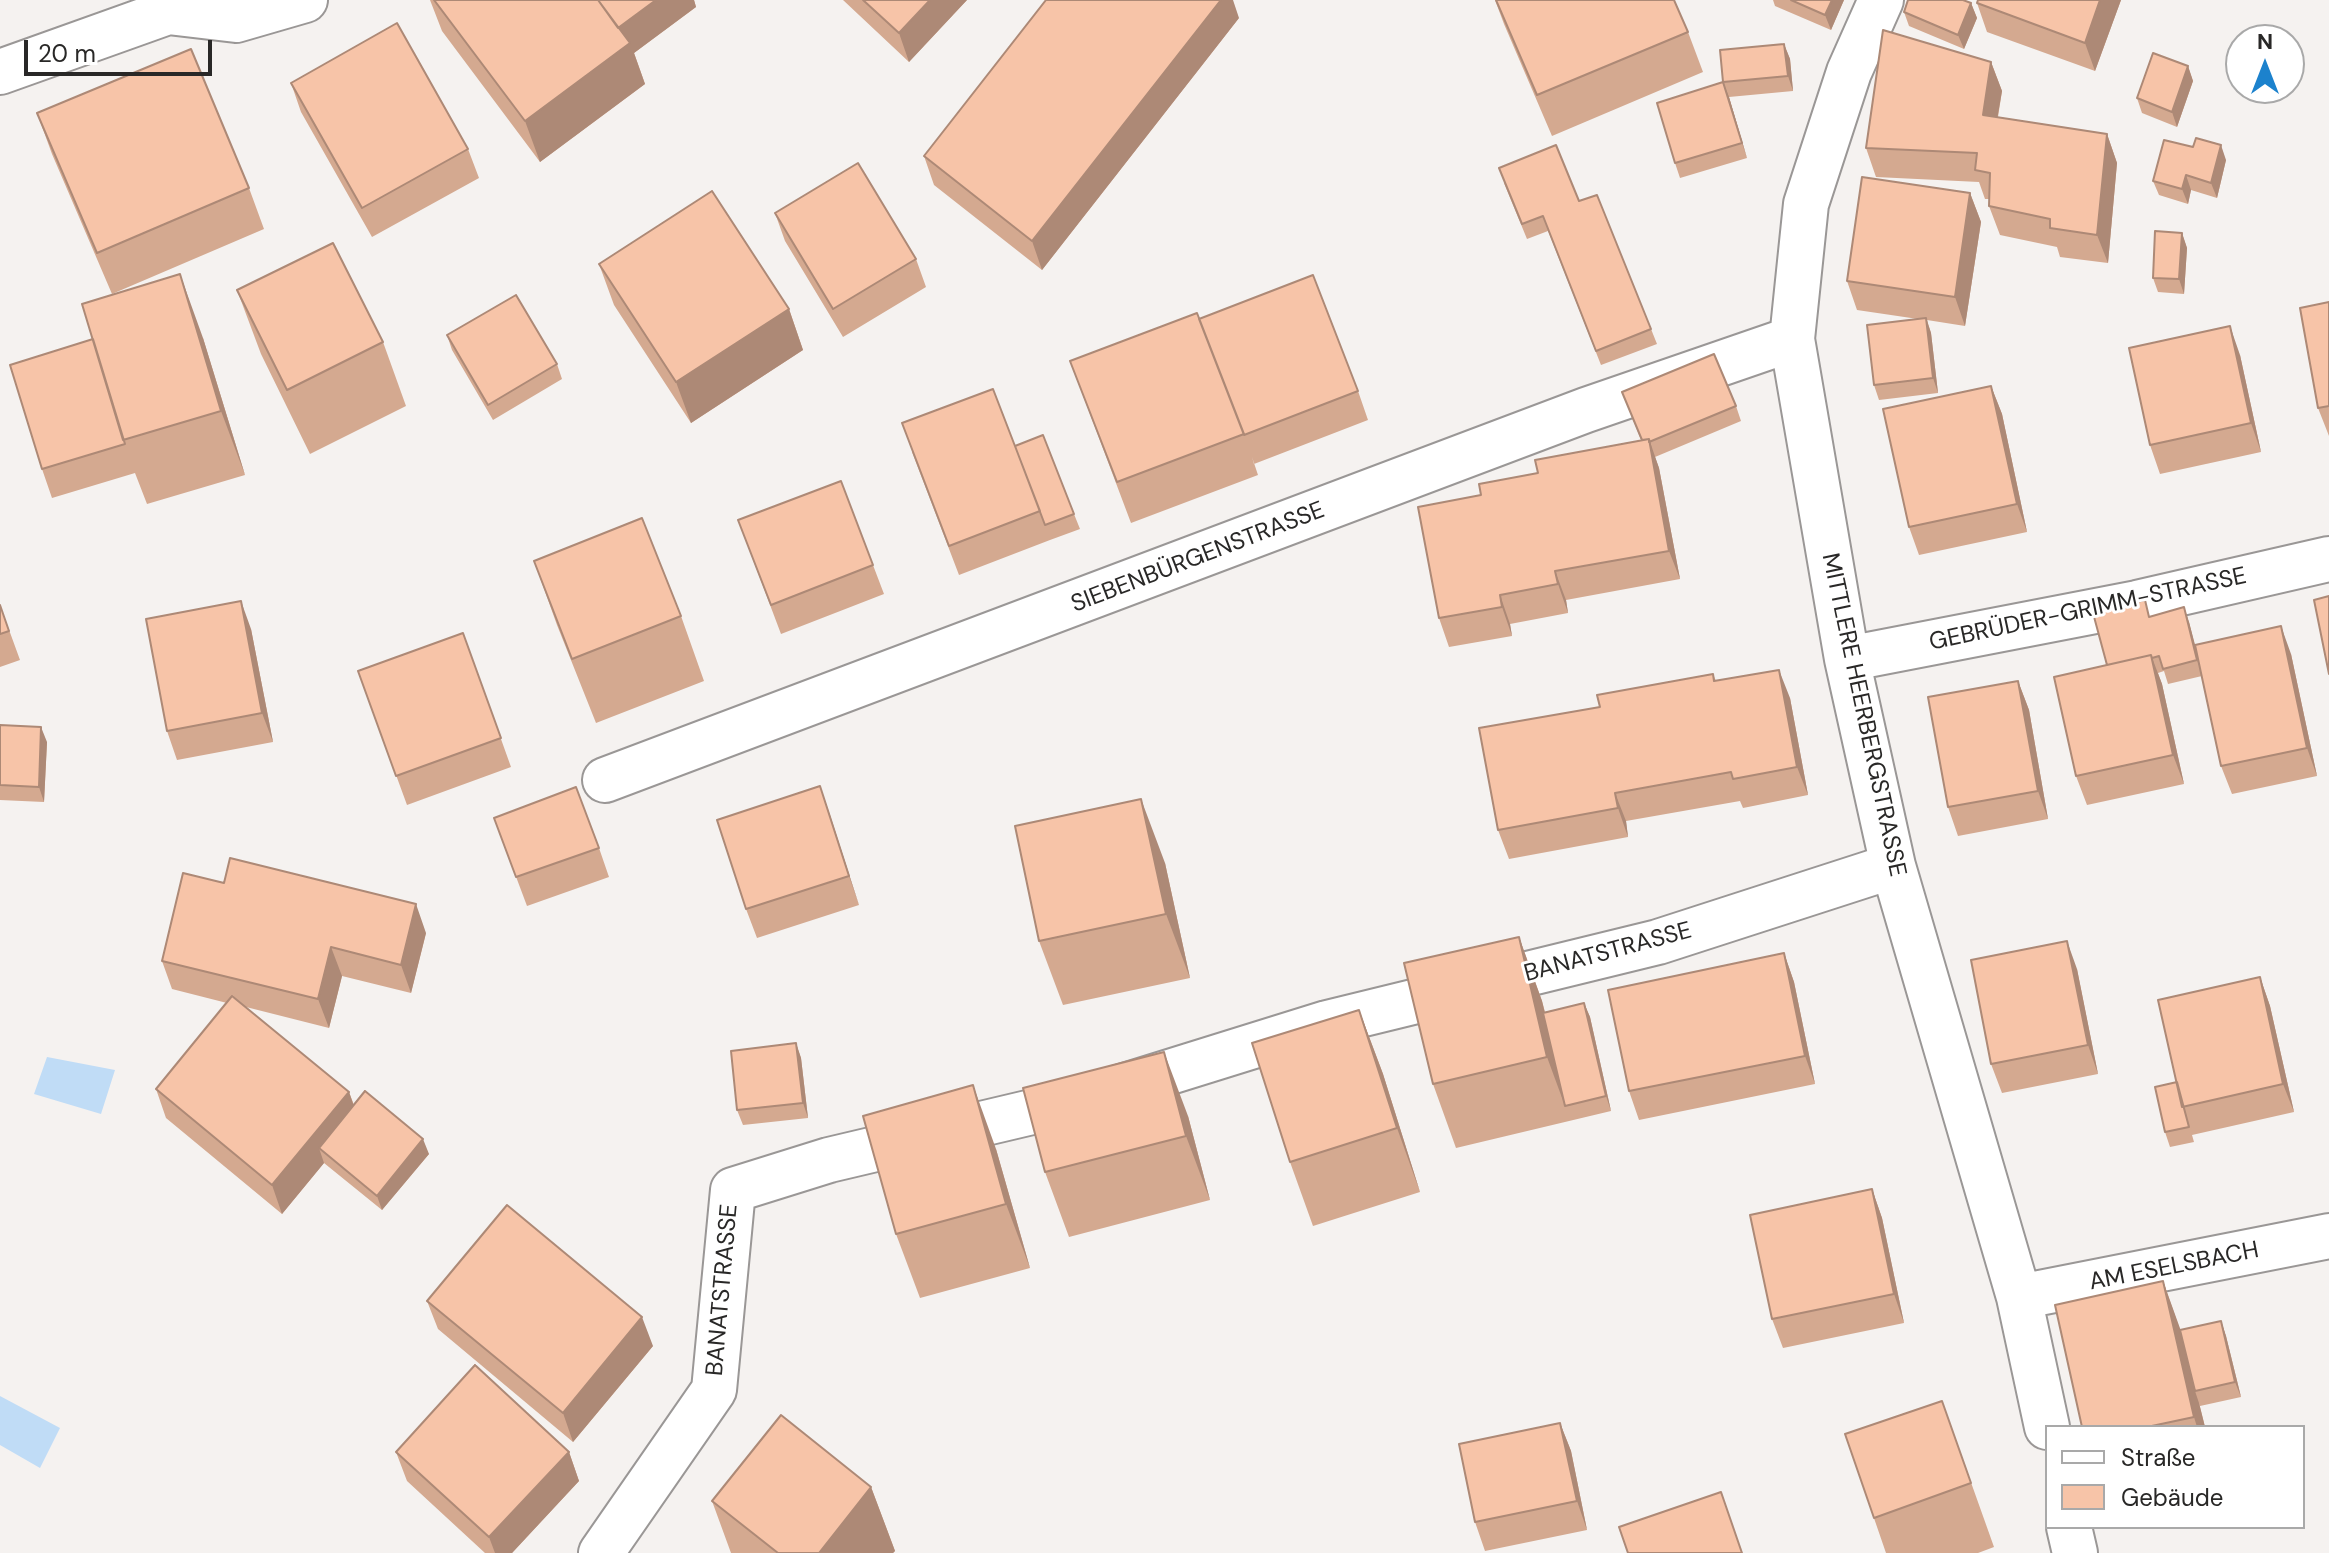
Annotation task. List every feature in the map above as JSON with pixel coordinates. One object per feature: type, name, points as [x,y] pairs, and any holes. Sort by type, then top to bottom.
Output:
[{"type":"street","points":[[0,72],[173,6],[236,20],[305,0]]},
{"type":"street","name":"MITTLERE HEERBERGSTRASSE","points":[[1881,0],[1849,72],[1806,204],[1792,339],[1847,659],[1893,866],[2019,1297],[2047,1425]]},
{"type":"street","name":"SIEBENBÜRGENSTRASSE","points":[[605,780],[1586,410],[1792,339]]},
{"type":"street","name":"GEBRÜDER-GRIMM-STRASSE","points":[[1847,659],[2137,603],[2329,559]]},
{"type":"street","name":"BANATSTRASSE","points":[[601,1553],[714,1390],[733,1190],[829,1160],[1070,1103],[1327,1023],[1658,942],[1893,866]]},
{"type":"street","name":"AM ESELSBACH","points":[[2019,1297],[2329,1236]]},
{"type":"street","points":[[2069,1529],[2075,1553]]},
{"type":"water","points":[[47,1057],[115,1070],[101,1114],[34,1094]]},
{"type":"water","points":[[0,1396],[60,1428],[40,1468],[0,1445]]},
{"type":"building","points":[[434,0],[598,0],[630,43],[525,121]]},
{"type":"building","points":[[598,0],[656,0],[618,28]]},
{"type":"building","points":[[863,0],[930,0],[899,33]]},
{"type":"building","points":[[1046,0],[1221,0],[1032,241],[924,156]]},
{"type":"building","points":[[1496,0],[1674,0],[1688,32],[1537,95]]},
{"type":"building","points":[[1791,0],[1832,0],[1825,15]]},
{"type":"building","points":[[1908,0],[1963,0],[1971,3],[1958,35],[1904,12]]},
{"type":"building","points":[[1978,0],[2100,0],[2085,43],[1977,3]]},
{"type":"building","points":[[397,23],[468,149],[362,208],[291,83]]},
{"type":"building","points":[[1883,30],[1991,62],[1983,115],[2107,134],[2097,235],[2050,228],[2050,219],[1989,206],[1990,173],[1975,170],[1977,153],[1866,148]]},
{"type":"building","points":[[1784,44],[1788,76],[1723,82],[1720,50]]},
{"type":"building","points":[[191,49],[249,188],[97,253],[37,113]]},
{"type":"building","points":[[2153,53],[2188,66],[2172,112],[2137,98]]},
{"type":"building","points":[[1723,82],[1742,143],[1675,163],[1657,103]]},
{"type":"building","points":[[2196,138],[2221,145],[2211,183],[2186,175],[2182,189],[2153,181],[2164,140],[2193,147]]},
{"type":"building","points":[[1556,145],[1579,201],[1597,195],[1651,329],[1596,351],[1543,216],[1522,224],[1499,168]]},
{"type":"building","points":[[858,163],[916,259],[833,309],[775,213]]},
{"type":"building","points":[[1862,177],[1970,193],[1955,297],[1847,281]]},
{"type":"building","points":[[712,191],[789,309],[676,382],[599,264]]},
{"type":"building","points":[[2155,231],[2182,233],[2179,279],[2153,278]]},
{"type":"building","points":[[333,243],[383,342],[287,390],[237,290]]},
{"type":"building","points":[[180,274],[221,411],[123,440],[82,304]]},
{"type":"building","points":[[1313,275],[1358,391],[1244,435],[1199,319]]},
{"type":"building","points":[[516,295],[557,364],[488,405],[447,335]]},
{"type":"building","points":[[2329,302],[2329,406],[2318,408],[2300,308]]},
{"type":"building","points":[[1197,313],[1244,434],[1117,482],[1070,361]]},
{"type":"building","points":[[1926,318],[1933,378],[1874,385],[1867,325]]},
{"type":"building","points":[[2230,326],[2251,423],[2150,445],[2129,348]]},
{"type":"building","points":[[93,339],[125,444],[42,469],[10,365]]},
{"type":"building","points":[[1714,354],[1736,406],[1649,442],[1649,439],[1642,440],[1622,392]]},
{"type":"building","points":[[1991,386],[2017,504],[1909,527],[1883,409]]},
{"type":"building","points":[[993,389],[1040,511],[949,546],[902,423]]},
{"type":"building","points":[[1043,435],[1074,514],[1045,525],[1015,446]]},
{"type":"building","points":[[1649,439],[1669,551],[1555,571],[1558,584],[1500,595],[1502,607],[1439,618],[1418,507],[1481,495],[1479,484],[1538,473],[1535,460]]},
{"type":"building","points":[[841,481],[873,565],[771,605],[738,520]]},
{"type":"building","points":[[642,518],[681,616],[572,659],[534,561]]},
{"type":"building","points":[[2329,596],[2329,674],[2314,600]]},
{"type":"building","points":[[2145,600],[2149,617],[2184,607],[2197,660],[2163,669],[2159,656],[2152,658],[2151,655],[2107,665],[2093,613]]},
{"type":"building","points":[[241,601],[262,713],[167,731],[146,619]]},
{"type":"building","points":[[0,605],[9,631],[0,634]]},
{"type":"building","points":[[2281,626],[2307,748],[2221,766],[2195,645]]},
{"type":"building","points":[[463,633],[501,738],[396,776],[358,671]]},
{"type":"building","points":[[2151,655],[2173,755],[2076,776],[2054,677]]},
{"type":"building","points":[[1779,670],[1797,767],[1733,779],[1731,772],[1615,793],[1618,808],[1498,830],[1479,728],[1600,707],[1597,695],[1713,674],[1714,681]]},
{"type":"building","points":[[2018,681],[2038,791],[1948,807],[1928,697]]},
{"type":"building","points":[[0,725],[41,727],[39,787],[0,785]]},
{"type":"building","points":[[820,786],[849,876],[746,909],[717,820]]},
{"type":"building","points":[[576,787],[599,848],[516,877],[494,818]]},
{"type":"building","points":[[1141,799],[1166,914],[1039,941],[1015,826]]},
{"type":"building","points":[[230,858],[416,904],[401,965],[331,947],[318,999],[162,961],[183,873],[224,883]]},
{"type":"building","points":[[1519,937],[1547,1057],[1433,1084],[1404,963]]},
{"type":"building","points":[[2067,941],[2088,1045],[1991,1064],[1971,960]]},
{"type":"building","points":[[1784,953],[1805,1056],[1629,1091],[1608,990]]},
{"type":"building","points":[[2260,977],[2283,1084],[2182,1107],[2158,1000]]},
{"type":"building","points":[[232,996],[349,1092],[272,1185],[156,1089]]},
{"type":"building","points":[[1584,1003],[1606,1096],[1565,1106],[1543,1013]]},
{"type":"building","points":[[1359,1010],[1397,1128],[1290,1162],[1252,1043]]},
{"type":"building","points":[[796,1043],[803,1103],[737,1110],[731,1051]]},
{"type":"building","points":[[1164,1052],[1186,1136],[1045,1172],[1023,1088]]},
{"type":"building","points":[[2177,1082],[2189,1127],[2165,1132],[2155,1087]]},
{"type":"building","points":[[973,1085],[1006,1204],[896,1234],[863,1116]]},
{"type":"building","points":[[365,1091],[423,1139],[377,1196],[319,1148]]},
{"type":"building","points":[[1872,1189],[1894,1294],[1772,1319],[1750,1215]]},
{"type":"building","points":[[507,1205],[642,1317],[563,1413],[427,1301]]},
{"type":"building","points":[[2163,1281],[2194,1417],[2156,1425],[2082,1425],[2055,1305]]},
{"type":"building","points":[[2221,1321],[2235,1382],[2195,1391],[2180,1330]]},
{"type":"building","points":[[475,1365],[569,1452],[489,1537],[396,1452]]},
{"type":"building","points":[[1942,1401],[1971,1483],[1874,1518],[1845,1434]]},
{"type":"building","points":[[781,1415],[871,1487],[819,1553],[778,1553],[712,1501]]},
{"type":"building","points":[[1560,1423],[1577,1501],[1475,1522],[1459,1444]]},
{"type":"building","points":[[1721,1492],[1742,1553],[1628,1553],[1619,1527]]}]
